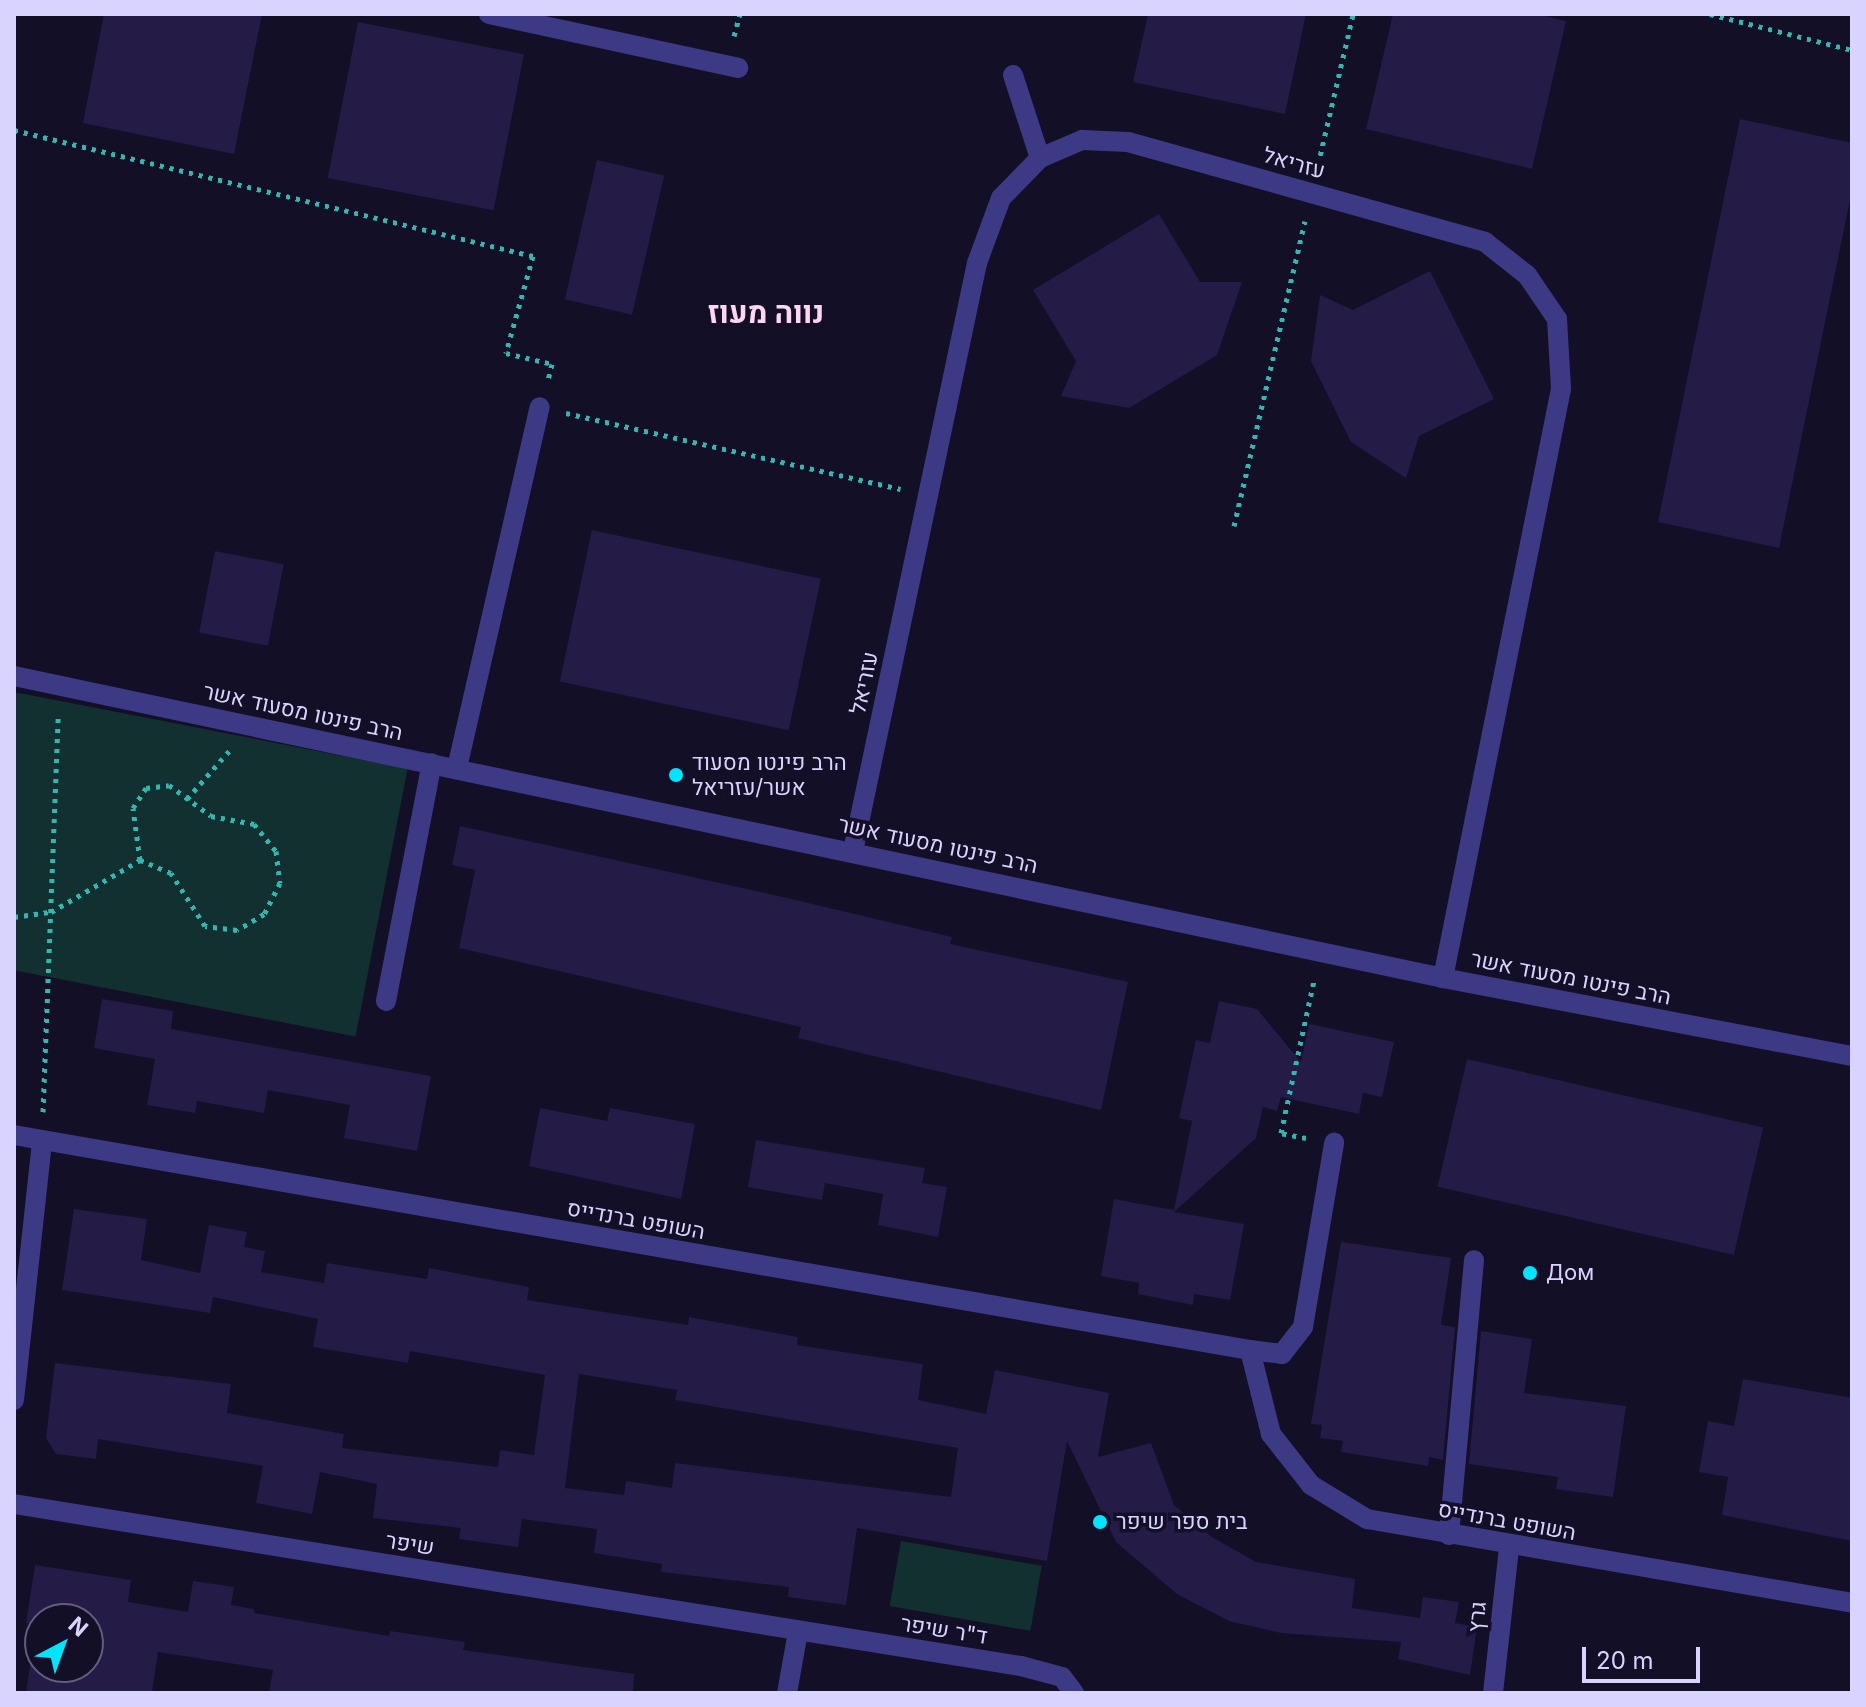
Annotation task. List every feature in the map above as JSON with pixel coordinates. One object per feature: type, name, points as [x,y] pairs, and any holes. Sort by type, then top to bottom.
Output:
[{"type":"street","points":[[489,14],[738,68]]},
{"type":"street","points":[[1013,75],[1040,158]]},
{"type":"street","name":"עזריאל","points":[[853,851],[977,263],[1001,198],[1040,158],[1082,140],[1128,142],[1485,242],[1527,275],[1557,319],[1561,389],[1443,978]]},
{"type":"street","points":[[457,768],[540,407]]},
{"type":"street","name":"הרב פינטו מסעוד אשר","points":[[14,676],[1443,978],[1852,1056]]},
{"type":"street","points":[[386,1001],[432,763]]},
{"type":"street","name":"השופט ברנדייס","points":[[14,1135],[1282,1354],[1303,1327],[1334,1143]]},
{"type":"street","points":[[14,1400],[42,1141]]},
{"type":"street","points":[[1449,1535],[1474,1260]]},
{"type":"street","name":"השופט ברנדייס","points":[[1250,1350],[1271,1434],[1311,1485],[1367,1519],[1509,1547],[1852,1603]]},
{"type":"street","name":"שיפר","points":[[14,1504],[798,1632]]},
{"type":"street","name":"גרץ","points":[[1493,1693],[1509,1547]]},
{"type":"street","points":[[787,1693],[798,1632]]},
{"type":"street","name":"ד\"ר שיפר","points":[[798,1632],[1021,1666],[1062,1677],[1074,1693]]},
{"type":"path","points":[[1234,526],[1353,14]]},
{"type":"path","points":[[1710,14],[1852,50]]},
{"type":"path","points":[[14,130],[533,256],[506,353],[552,364],[540,407],[928,496]]},
{"type":"path","points":[[42,1141],[59,685]]},
{"type":"path","points":[[187,799],[254,726]]},
{"type":"path","points":[[169,785],[211,816],[254,824],[276,851],[280,883],[264,914],[237,930],[205,926],[171,873],[140,860],[133,808],[146,788],[169,785]]},
{"type":"path","points":[[14,917],[51,912],[140,860]]},
{"type":"path","points":[[1320,952],[1281,1133],[1334,1143]]},
{"type":"green space","points":[[14,692],[408,769],[356,1036],[14,970]]},
{"type":"green space","points":[[901,1541],[1042,1566],[1030,1631],[890,1606]]},
{"type":"building","points":[[104,14],[262,14],[234,154],[83,123]]},
{"type":"building","points":[[1148,14],[1306,14],[1285,114],[1133,82]]},
{"type":"building","points":[[1393,14],[1536,14],[1566,21],[1532,169],[1366,129]]},
{"type":"building","points":[[358,22],[524,54],[494,210],[328,178]]},
{"type":"building","points":[[1740,119],[1852,143],[1852,190],[1779,548],[1658,522]]},
{"type":"building","points":[[597,160],[664,176],[632,315],[565,299]]},
{"type":"building","points":[[1159,214],[1200,282],[1242,282],[1217,355],[1129,408],[1061,396],[1076,361],[1033,290]]},
{"type":"building","points":[[1430,271],[1494,399],[1419,436],[1406,478],[1351,442],[1311,361],[1320,295],[1353,310]]},
{"type":"building","points":[[592,530],[821,579],[789,730],[560,682]]},
{"type":"building","points":[[215,551],[284,564],[268,646],[199,632]]},
{"type":"building","points":[[460,826],[783,897],[952,937],[950,944],[1128,982],[1101,1110],[798,1038],[801,1027],[459,948],[475,870],[452,865]]},
{"type":"building","points":[[102,999],[173,1011],[171,1029],[431,1076],[417,1151],[344,1138],[350,1105],[268,1090],[264,1113],[197,1101],[195,1113],[147,1105],[155,1059],[94,1048]]},
{"type":"building","points":[[1219,1001],[1257,1009],[1301,1062],[1309,1024],[1394,1042],[1382,1097],[1363,1093],[1359,1114],[1281,1097],[1277,1111],[1263,1107],[1256,1138],[1174,1212],[1244,1224],[1230,1300],[1194,1294],[1193,1305],[1138,1294],[1139,1283],[1101,1276],[1114,1199],[1174,1210],[1192,1121],[1179,1118],[1196,1040],[1210,1043]]},
{"type":"building","points":[[1467,1059],[1763,1127],[1734,1255],[1438,1187]]},
{"type":"building","points":[[540,1108],[607,1121],[610,1108],[695,1124],[681,1199],[529,1166]]},
{"type":"building","points":[[756,1140],[925,1168],[922,1183],[947,1187],[938,1237],[878,1225],[883,1194],[825,1183],[822,1200],[748,1187]]},
{"type":"building","points":[[74,1209],[147,1219],[141,1260],[200,1273],[209,1225],[247,1232],[244,1247],[265,1251],[261,1272],[324,1283],[327,1263],[427,1279],[429,1268],[529,1287],[527,1300],[688,1325],[689,1317],[798,1337],[797,1345],[923,1364],[918,1400],[986,1414],[995,1370],[1109,1393],[1098,1457],[1151,1443],[1174,1505],[1212,1537],[1256,1562],[1355,1579],[1352,1608],[1420,1618],[1423,1597],[1459,1602],[1455,1623],[1477,1627],[1470,1675],[1398,1659],[1401,1642],[1281,1633],[1229,1621],[1177,1594],[1116,1542],[1067,1441],[1047,1561],[857,1528],[846,1605],[788,1597],[789,1587],[661,1572],[662,1564],[594,1553],[597,1529],[522,1519],[518,1547],[459,1539],[461,1528],[373,1518],[377,1484],[320,1472],[312,1514],[256,1503],[263,1466],[98,1439],[96,1459],[56,1454],[46,1438],[55,1363],[231,1384],[227,1413],[344,1434],[342,1448],[498,1467],[500,1450],[534,1455],[545,1375],[410,1351],[408,1363],[313,1347],[318,1319],[213,1297],[210,1313],[62,1290]],"holes":[[[579,1374],[677,1390],[675,1400],[958,1448],[951,1497],[675,1463],[672,1488],[626,1481],[624,1495],[565,1488]]]},
{"type":"building","points":[[1341,1242],[1451,1258],[1441,1325],[1455,1327],[1443,1460],[1429,1457],[1428,1466],[1341,1452],[1343,1441],[1320,1438],[1322,1425],[1311,1424]]},
{"type":"building","points":[[1481,1331],[1532,1339],[1524,1393],[1626,1406],[1613,1497],[1556,1489],[1558,1477],[1469,1464]]},
{"type":"building","points":[[1743,1379],[1852,1398],[1852,1541],[1722,1515],[1728,1477],[1699,1472],[1708,1421],[1734,1426]]},
{"type":"building","points":[[35,1565],[131,1580],[128,1602],[188,1612],[193,1581],[234,1587],[231,1605],[254,1609],[254,1613],[389,1636],[390,1631],[465,1642],[463,1650],[634,1674],[633,1693],[269,1693],[273,1670],[158,1652],[152,1693],[26,1693],[27,1683],[104,1683],[104,1603],[29,1603]]},
{"type":"place","name":"הרב פינטו מסעוד אשר/עזריאל","points":[[676,775]]},
{"type":"place","name":"Дом","points":[[1530,1273]]},
{"type":"place","name":"בית ספר שיפר","points":[[1100,1522]]},
{"type":"district","name":"נווה מעוז","points":[[766,312]]}]
